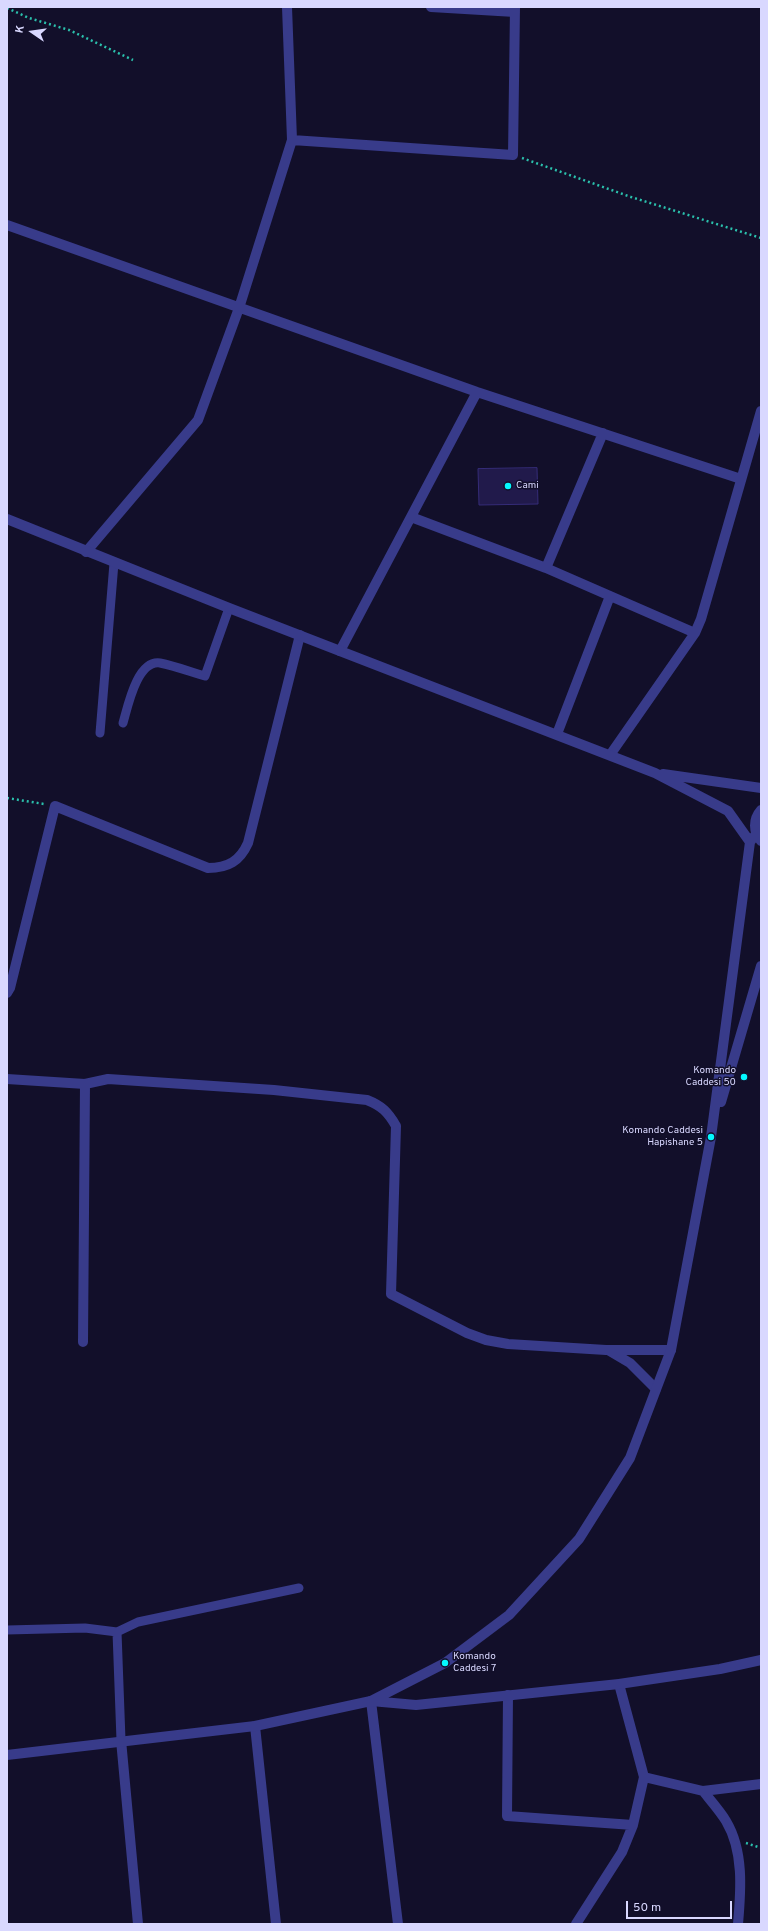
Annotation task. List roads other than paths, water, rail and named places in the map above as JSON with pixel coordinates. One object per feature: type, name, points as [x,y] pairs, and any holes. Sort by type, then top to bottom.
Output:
[{"type":"street","points":[[86,552],[198,420],[239,308],[292,140],[287,7]]},
{"type":"street","points":[[292,140],[513,155],[515,9],[431,7]]},
{"type":"street","points":[[7,225],[476,392],[741,479]]},
{"type":"street","points":[[340,651],[476,392]]},
{"type":"street","points":[[610,755],[695,632],[701,619],[761,411]]},
{"type":"street","points":[[546,568],[603,433]]},
{"type":"street","points":[[411,517],[546,568],[695,632]]},
{"type":"street","points":[[7,519],[114,563],[655,773],[728,811],[755,839]]},
{"type":"street","points":[[557,734],[610,596]]},
{"type":"street","points":[[7,993],[10,988],[55,806],[199,866],[220,868],[236,860],[244,852],[248,843],[300,635]]},
{"type":"street","points":[[655,773],[761,788]]},
{"type":"street","points":[[7,1755],[121,1740],[255,1726],[371,1700],[445,1663],[509,1615],[579,1540],[630,1458],[671,1350],[711,1137],[755,839],[755,820],[761,810]]},
{"type":"street","points":[[711,1137],[761,966]]},
{"type":"street","points":[[7,1079],[84,1084],[108,1079],[274,1090],[367,1100],[381,1106],[390,1114],[396,1126],[391,1294],[467,1333],[486,1340],[508,1344],[606,1350],[671,1350]]},
{"type":"street","points":[[83,1342],[84,1084]]},
{"type":"street","points":[[606,1350],[630,1363],[656,1389]]},
{"type":"street","points":[[371,1700],[416,1705],[619,1684],[720,1669],[761,1660]]},
{"type":"street","points":[[576,1924],[622,1852],[633,1825],[644,1777],[619,1684]]},
{"type":"street","points":[[508,1695],[507,1816],[633,1825]]},
{"type":"street","points":[[371,1700],[398,1924]]},
{"type":"street","points":[[255,1726],[276,1924]]},
{"type":"street","points":[[121,1740],[138,1924]]},
{"type":"street","points":[[644,1777],[703,1791],[761,1784]]},
{"type":"street","points":[[703,1791],[726,1822],[739,1857],[740,1896],[738,1924]]},
{"type":"lane","points":[[100,733],[114,563]]},
{"type":"lane","points":[[123,723],[138,678],[147,667],[158,663],[205,676],[229,608]]},
{"type":"lane","points":[[7,1630],[84,1628],[117,1632],[138,1622],[299,1588]]},
{"type":"lane","points":[[117,1632],[121,1740]]},
{"type":"place","name":"Cami","points":[[508,486]]},
{"type":"place","name":"Komando Caddesi 50","points":[[744,1077]]},
{"type":"place","name":"Komando Caddesi Hapishane 5","points":[[711,1137]]},
{"type":"place","name":"Komando Caddesi 7","points":[[445,1663]]}]
